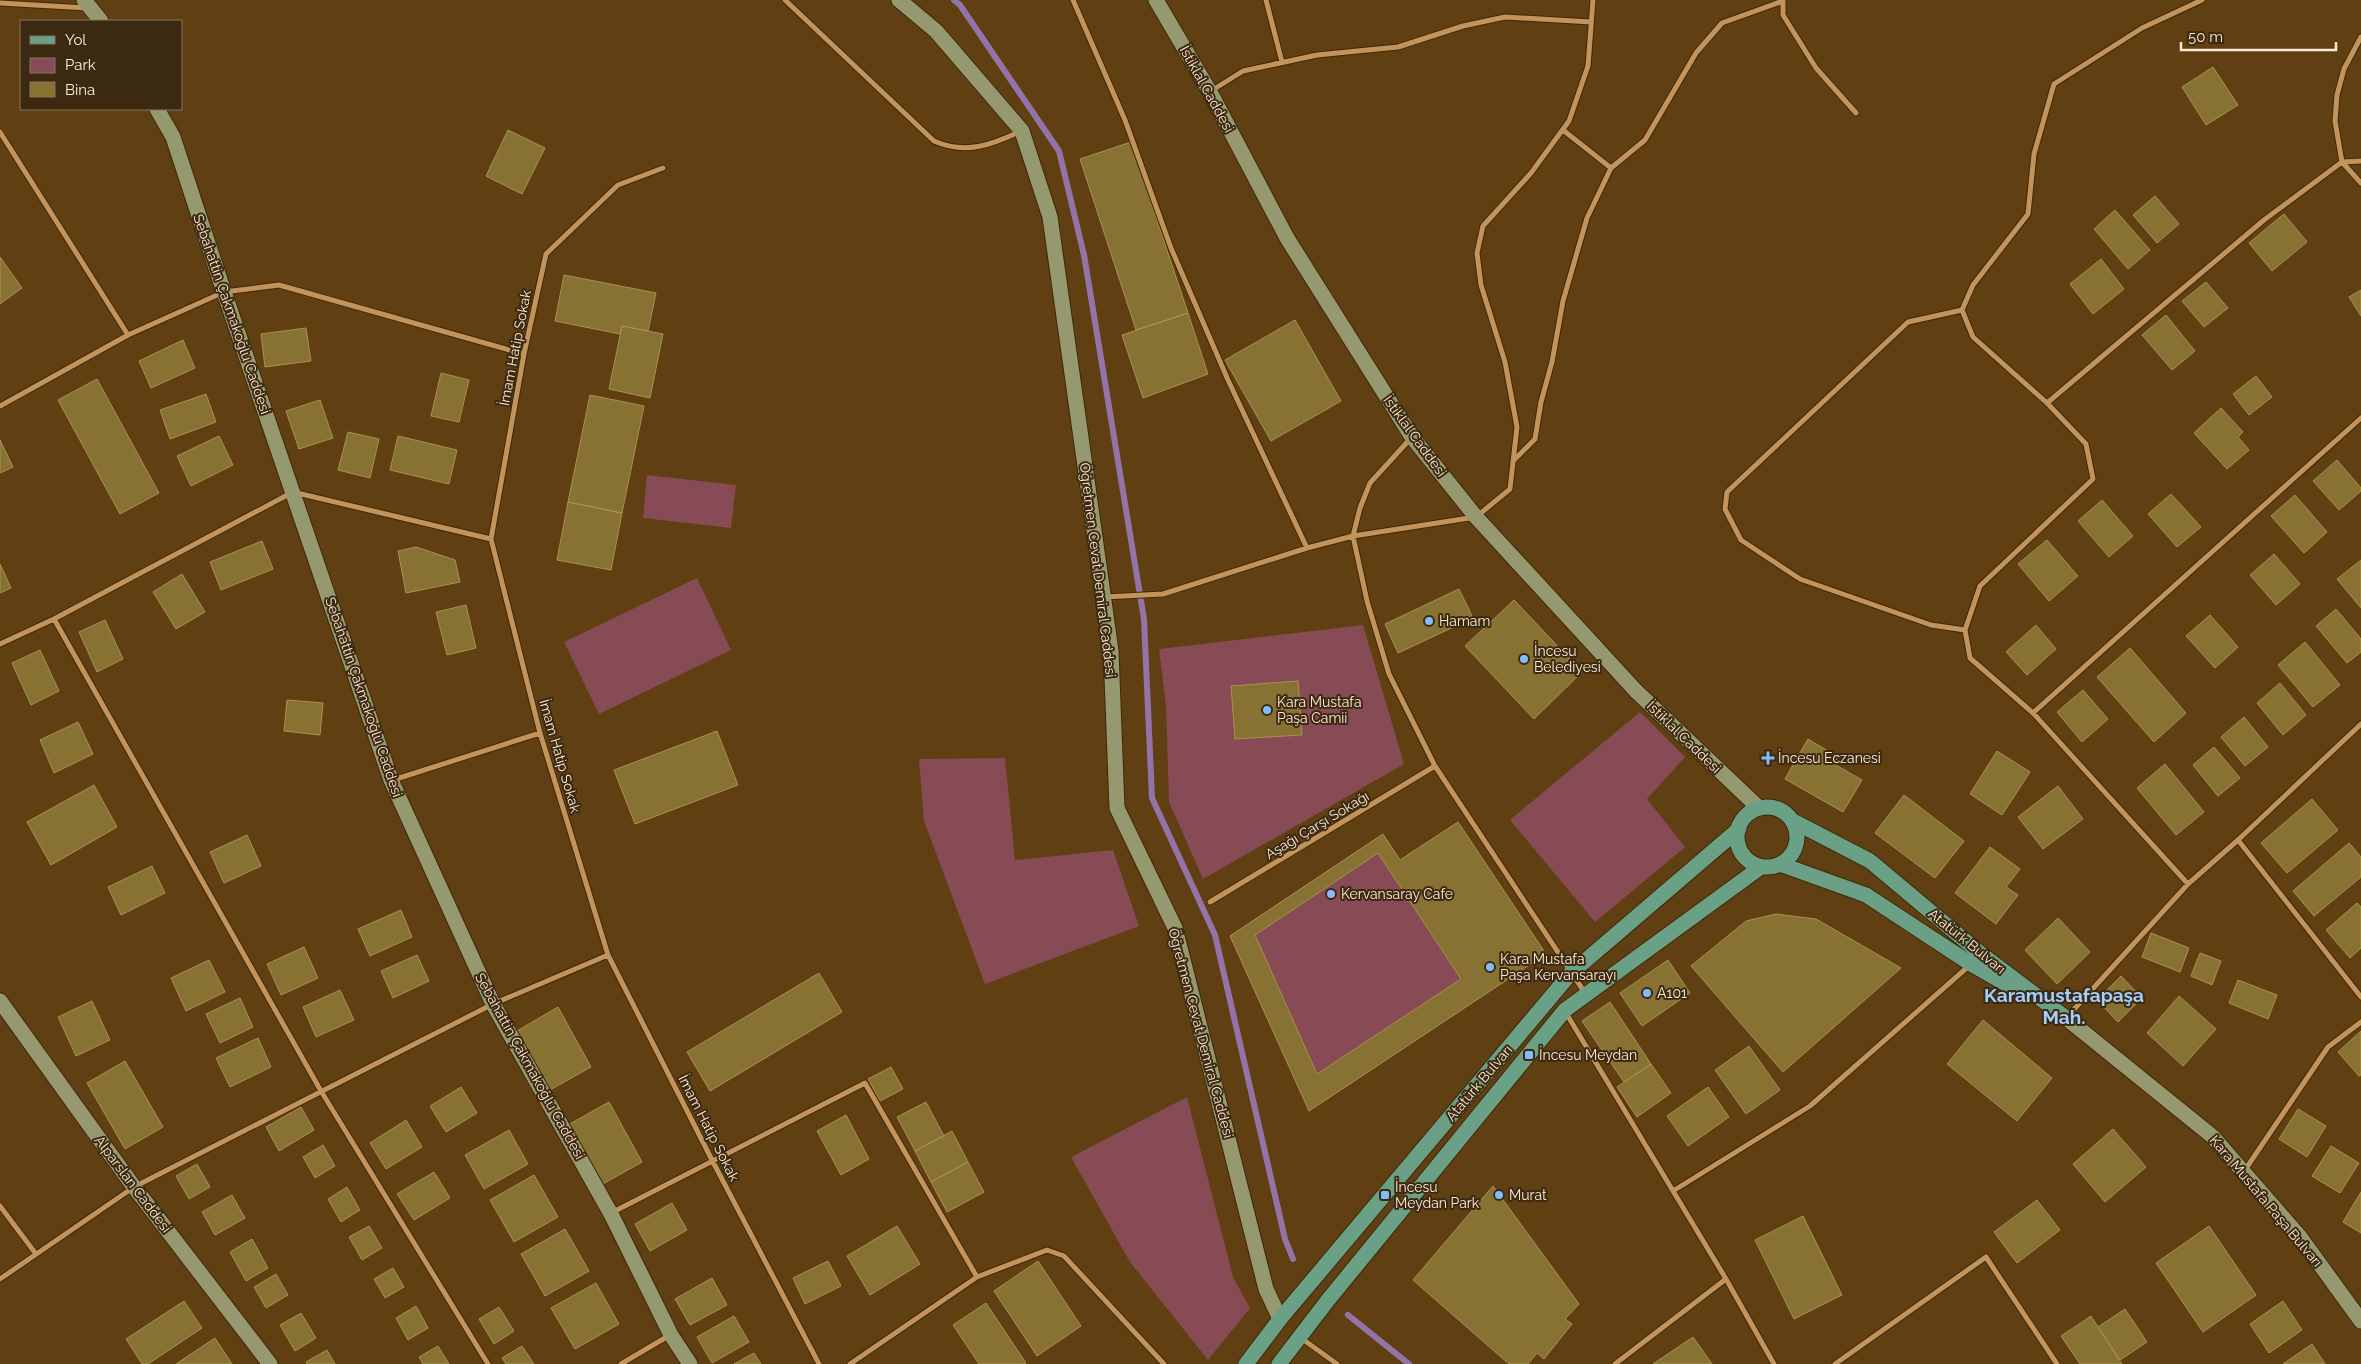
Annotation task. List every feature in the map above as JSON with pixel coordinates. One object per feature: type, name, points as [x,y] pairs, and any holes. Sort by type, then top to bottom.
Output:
[{"type":"main road","name":"Öğretmen Cevat Demiral Caddesi","points":[[899,0],[936,31],[1022,131],[1050,217],[1112,651],[1117,808],[1175,928],[1266,1289],[1280,1319]]},
{"type":"main road","name":"İstiklal Caddesi","points":[[1156,0],[1210,92],[1287,238],[1412,437],[1476,516],[1636,691],[1759,808]]},
{"type":"main road","points":[[87,4],[99,20]]},
{"type":"main road","name":"Sebahattin Çakmakoğlu Caddesi","points":[[159,110],[173,137],[391,780],[493,1004],[611,1214],[671,1335],[690,1364]]},
{"type":"main road","name":"Atatürk Bulvarı","points":[[1246,1364],[1280,1319],[1571,973],[1739,829],[1743,820],[1759,808],[1778,809],[1793,821],[1870,861],[1976,959]]},
{"type":"main road","points":[[1780,864],[1789,859],[1794,850],[1797,831],[1793,821]]},
{"type":"main road","points":[[1739,829],[1740,848],[1744,856],[1751,863],[1761,866]]},
{"type":"main road","name":"Atatürk Bulvarı","points":[[1279,1364],[1328,1300],[1565,1010],[1761,866],[1771,867],[1780,864],[1866,895],[1976,959],[2066,1018]]},
{"type":"main road","name":"Alparslan Caddesi","points":[[0,1001],[134,1187],[270,1364]]},
{"type":"main road","name":"Kara Mustafa Paşa Bulvarı","points":[[2066,1018],[2212,1136],[2300,1238],[2361,1321]]},
{"type":"street","points":[[785,0],[934,140],[959,149],[975,148],[993,145],[1022,131]]},
{"type":"street","points":[[1073,0],[1125,120],[1171,248],[1228,380],[1307,548]]},
{"type":"street","points":[[1266,0],[1282,62]]},
{"type":"street","points":[[1104,597],[1163,594],[1307,548],[1353,536],[1476,516],[1510,489],[1517,426],[1505,362],[1480,285],[1477,253],[1483,226],[1531,173],[1569,121],[1588,66],[1592,0]]},
{"type":"street","points":[[2188,884],[2033,713],[1970,658],[1965,630],[1980,586],[2065,503],[2093,479],[2086,444],[2047,403],[1973,337],[1962,310],[1973,285],[2028,214],[2034,154],[2054,84],[2142,28],[2202,0]]},
{"type":"street","points":[[1513,460],[1535,439],[1563,301],[1588,218],[1611,168],[1645,140],[1696,53],[1722,22],[1783,1],[1783,15],[1816,68],[1856,113]]},
{"type":"street","points":[[0,3],[87,4]]},
{"type":"street","points":[[1210,92],[1243,70],[1317,55],[1398,47],[1463,26],[1505,17],[1591,22]]},
{"type":"street","points":[[2361,37],[2344,69],[2337,95],[2335,121],[2342,162],[2361,183]]},
{"type":"street","points":[[1563,130],[1611,168]]},
{"type":"street","points":[[0,132],[128,335]]},
{"type":"street","points":[[2047,403],[2264,220],[2342,162],[2361,161]]},
{"type":"street","name":"İmam Hatip Sokak","points":[[663,168],[618,185],[546,254],[524,354],[491,539],[540,733],[608,955],[713,1162],[819,1364]]},
{"type":"street","points":[[0,406],[128,335],[224,292],[279,285],[524,354]]},
{"type":"street","points":[[1962,310],[1908,322],[1727,492],[1725,510],[1741,540],[1800,579],[1931,625],[1965,630]]},
{"type":"street","points":[[2033,713],[2361,418]]},
{"type":"street","points":[[1412,437],[1370,483],[1360,508],[1353,536],[1367,601],[1389,674],[1435,766],[1585,994]]},
{"type":"street","points":[[0,644],[54,619],[292,492],[491,539]]},
{"type":"street","points":[[54,619],[321,1091],[488,1364]]},
{"type":"street","points":[[2066,1018],[2188,884],[2238,840],[2361,724]]},
{"type":"street","points":[[391,780],[540,733]]},
{"type":"street","name":"Aşağı Çarşı Sokağı","points":[[1210,902],[1435,766]]},
{"type":"street","points":[[2238,840],[2361,996]]},
{"type":"street","points":[[0,1279],[134,1187],[493,1004],[608,955]]},
{"type":"street","points":[[1673,1191],[1810,1106],[1976,959]]},
{"type":"street","points":[[1565,1010],[1726,1279],[1774,1364]]},
{"type":"street","points":[[2244,1172],[2328,1047],[2361,1022]]},
{"type":"street","points":[[611,1214],[865,1083],[977,1277]]},
{"type":"street","points":[[0,1206],[36,1254]]},
{"type":"street","points":[[850,1364],[977,1277],[1047,1250],[1064,1256],[1164,1364]]},
{"type":"street","points":[[1835,1364],[1986,1257],[2057,1364]]},
{"type":"street","points":[[1615,1364],[1726,1279]]},
{"type":"street","points":[[621,1364],[671,1335]]},
{"type":"street","points":[[1300,1338],[1337,1364]]},
{"type":"green space","points":[[647,475],[736,485],[731,528],[643,518]]},
{"type":"green space","points":[[697,578],[731,650],[599,714],[564,642]]},
{"type":"green space","points":[[1363,625],[1404,764],[1203,879],[1169,802],[1166,705],[1159,649]]},
{"type":"green space","points":[[1640,712],[1685,757],[1647,799],[1685,847],[1595,922],[1510,820]]},
{"type":"green space","points":[[1005,758],[1015,860],[1113,850],[1139,926],[985,984],[924,821],[919,759]]},
{"type":"green space","points":[[1378,853],[1461,979],[1317,1074],[1255,935]]},
{"type":"green space","points":[[1187,1097],[1233,1277],[1250,1308],[1208,1360],[1130,1262],[1071,1157]]},
{"type":"building","points":[[2213,67],[2238,105],[2206,125],[2182,87]]},
{"type":"building","points":[[508,130],[545,148],[522,194],[486,176]]},
{"type":"building","points":[[1131,142],[1188,313],[1136,330],[1080,159]]},
{"type":"building","points":[[2155,196],[2179,224],[2157,243],[2133,215]]},
{"type":"building","points":[[2115,210],[2150,250],[2128,269],[2094,229]]},
{"type":"building","points":[[2284,214],[2307,242],[2272,271],[2249,243]]},
{"type":"building","points":[[0,257],[22,288],[0,304]]},
{"type":"building","points":[[2101,259],[2124,289],[2093,314],[2070,284]]},
{"type":"building","points":[[564,275],[656,293],[648,331],[622,326],[620,334],[555,321]]},
{"type":"building","points":[[2206,282],[2228,308],[2204,327],[2182,301]]},
{"type":"building","points":[[2361,290],[2361,316],[2349,297]]},
{"type":"building","points":[[1188,313],[1208,374],[1143,398],[1122,335]]},
{"type":"building","points":[[2166,315],[2195,351],[2172,370],[2142,335]]},
{"type":"building","points":[[1295,320],[1341,401],[1271,441],[1225,360]]},
{"type":"building","points":[[622,326],[663,334],[650,398],[609,389]]},
{"type":"building","points":[[306,328],[311,361],[265,367],[261,334]]},
{"type":"building","points":[[183,340],[195,368],[151,388],[139,361]]},
{"type":"building","points":[[441,373],[469,380],[459,422],[431,416]]},
{"type":"building","points":[[2256,376],[2272,397],[2249,415],[2233,394]]},
{"type":"building","points":[[97,379],[159,493],[120,514],[58,400]]},
{"type":"building","points":[[206,394],[216,422],[170,439],[160,410]]},
{"type":"building","points":[[590,395],[644,406],[622,513],[568,502]]},
{"type":"building","points":[[320,400],[333,438],[299,449],[286,411]]},
{"type":"building","points":[[2221,408],[2243,432],[2238,437],[2249,450],[2227,469],[2194,433]]},
{"type":"building","points":[[348,432],[379,439],[370,478],[338,470]]},
{"type":"building","points":[[219,436],[233,465],[191,486],[177,456]]},
{"type":"building","points":[[398,436],[457,450],[449,484],[390,470]]},
{"type":"building","points":[[0,440],[13,467],[0,473]]},
{"type":"building","points":[[2337,460],[2361,488],[2361,491],[2339,510],[2313,481]]},
{"type":"building","points":[[2171,494],[2201,527],[2177,547],[2148,514]]},
{"type":"building","points":[[2295,495],[2327,532],[2304,553],[2271,516]]},
{"type":"building","points":[[2102,500],[2133,536],[2109,557],[2078,521]]},
{"type":"building","points":[[568,502],[622,513],[611,570],[557,560]]},
{"type":"building","points":[[2047,540],[2078,576],[2049,601],[2018,564]]},
{"type":"building","points":[[262,541],[273,569],[221,590],[210,562]]},
{"type":"building","points":[[416,547],[455,560],[460,582],[406,593],[398,551]]},
{"type":"building","points":[[2274,554],[2300,584],[2276,605],[2250,575]]},
{"type":"building","points":[[2361,560],[2361,608],[2337,579]]},
{"type":"building","points":[[0,564],[11,588],[0,593]]},
{"type":"building","points":[[182,574],[205,612],[176,629],[153,592]]},
{"type":"building","name":"Hamam","points":[[1459,589],[1473,618],[1398,653],[1385,624]]},
{"type":"building","name":"İncesu Belediyesi","points":[[1514,600],[1582,672],[1534,719],[1465,646]]},
{"type":"building","points":[[466,605],[476,648],[447,655],[436,612]]},
{"type":"building","points":[[2336,609],[2361,639],[2361,652],[2347,663],[2316,626]]},
{"type":"building","points":[[2210,615],[2238,647],[2215,668],[2186,636]]},
{"type":"building","points":[[105,620],[123,659],[97,672],[79,632]]},
{"type":"building","points":[[2036,625],[2056,649],[2027,675],[2006,652]]},
{"type":"building","points":[[2305,642],[2340,685],[2313,707],[2278,665]]},
{"type":"building","points":[[2130,648],[2186,713],[2154,742],[2097,677]]},
{"type":"building","points":[[40,650],[59,691],[31,705],[12,663]]},
{"type":"building","name":"Kara Mustafa Paşa Camii","points":[[1298,681],[1302,735],[1235,739],[1231,686]]},
{"type":"building","points":[[2280,683],[2306,715],[2283,735],[2257,703]]},
{"type":"building","points":[[2083,690],[2108,719],[2082,742],[2057,712]]},
{"type":"building","points":[[287,700],[323,703],[320,735],[284,731]]},
{"type":"building","points":[[2244,717],[2268,747],[2245,766],[2221,737]]},
{"type":"building","points":[[78,722],[93,754],[54,773],[40,740]]},
{"type":"building","points":[[717,731],[738,785],[635,824],[614,770]]},
{"type":"building","points":[[1808,739],[1838,757],[1834,764],[1862,780],[1843,812],[1785,779]]},
{"type":"building","points":[[2214,747],[2240,778],[2218,796],[2193,765]]},
{"type":"building","points":[[1997,751],[2030,772],[2002,815],[1970,794]]},
{"type":"building","points":[[2165,764],[2204,812],[2176,835],[2137,788]]},
{"type":"building","points":[[94,785],[117,827],[51,865],[27,822]]},
{"type":"building","points":[[2058,786],[2083,819],[2043,849],[2018,817]]},
{"type":"building","points":[[1904,795],[1964,841],[1935,878],[1875,833]]},
{"type":"building","points":[[2312,799],[2338,830],[2287,873],[2261,843]]},
{"type":"building","name":"Kara Mustafa Paşa Kervansarayı","points":[[1458,822],[1546,954],[1309,1111],[1230,936],[1383,834],[1400,860]],"holes":[[[1378,853],[1461,979],[1317,1074],[1255,935]]]},
{"type":"building","points":[[247,835],[261,866],[224,883],[210,852]]},
{"type":"building","points":[[2349,843],[2361,857],[2361,877],[2314,916],[2293,891]]},
{"type":"building","points":[[1990,847],[2020,869],[2006,887],[2018,895],[1996,924],[1955,893]]},
{"type":"building","points":[[152,866],[165,893],[121,915],[108,887]]},
{"type":"building","points":[[2357,903],[2361,907],[2361,948],[2350,958],[2326,930]]},
{"type":"building","points":[[401,910],[412,937],[370,956],[358,929]]},
{"type":"building","points":[[1776,914],[1816,919],[1901,968],[1783,1072],[1691,966],[1746,921]]},
{"type":"building","points":[[2058,918],[2090,952],[2057,984],[2025,950]]},
{"type":"building","points":[[2151,933],[2189,948],[2180,972],[2142,957]]},
{"type":"building","points":[[304,947],[318,978],[281,995],[267,964]]},
{"type":"building","points":[[2200,953],[2221,961],[2212,985],[2191,976]]},
{"type":"building","points":[[417,955],[429,981],[393,998],[381,971]]},
{"type":"building","points":[[209,960],[225,992],[186,1011],[171,978]]},
{"type":"building","points":[[1668,960],[1690,993],[1642,1026],[1620,993]]},
{"type":"building","points":[[819,973],[842,1012],[710,1091],[687,1052]]},
{"type":"building","points":[[2121,976],[2142,998],[2118,1022],[2097,1000]]},
{"type":"building","points":[[2238,980],[2277,995],[2268,1019],[2229,1003]]},
{"type":"building","points":[[340,990],[354,1020],[316,1037],[303,1007]]},
{"type":"building","points":[[2179,996],[2216,1029],[2183,1066],[2147,1033]]},
{"type":"building","points":[[240,998],[253,1027],[220,1043],[206,1014]]},
{"type":"building","points":[[92,1001],[110,1040],[76,1056],[58,1017]]},
{"type":"building","points":[[1610,1002],[1651,1064],[1624,1082],[1582,1021]]},
{"type":"building","points":[[558,1007],[591,1067],[550,1090],[517,1031]]},
{"type":"building","points":[[1983,1020],[2052,1078],[2017,1121],[1947,1064]]},
{"type":"building","points":[[2361,1031],[2361,1075],[2359,1076],[2338,1052]]},
{"type":"building","points":[[258,1038],[271,1067],[230,1087],[216,1058]]},
{"type":"building","points":[[1749,1046],[1780,1090],[1746,1114],[1715,1070]]},
{"type":"building","points":[[125,1061],[163,1127],[125,1149],[87,1083]]},
{"type":"building","points":[[1651,1064],[1671,1093],[1637,1117],[1617,1087]]},
{"type":"building","points":[[891,1067],[903,1089],[880,1101],[868,1079]]},
{"type":"building","points":[[461,1087],[477,1113],[446,1132],[430,1106]]},
{"type":"building","points":[[1708,1087],[1729,1117],[1688,1146],[1667,1116]]},
{"type":"building","points":[[609,1102],[642,1162],[601,1185],[568,1125]]},
{"type":"building","points":[[926,1102],[944,1136],[915,1151],[897,1117]]},
{"type":"building","points":[[301,1107],[314,1130],[279,1151],[266,1127]]},
{"type":"building","points":[[2298,1109],[2326,1126],[2307,1157],[2279,1139]]},
{"type":"building","points":[[846,1115],[869,1159],[841,1175],[817,1131]]},
{"type":"building","points":[[406,1120],[422,1147],[386,1169],[370,1143]]},
{"type":"building","points":[[2113,1129],[2146,1167],[2105,1202],[2073,1164]]},
{"type":"building","points":[[509,1130],[528,1164],[484,1189],[465,1155]]},
{"type":"building","points":[[952,1131],[968,1162],[931,1182],[915,1151]]},
{"type":"building","points":[[323,1145],[335,1166],[315,1178],[303,1157]]},
{"type":"building","points":[[2331,1146],[2359,1163],[2340,1193],[2312,1176]]},
{"type":"building","points":[[968,1162],[984,1192],[947,1212],[931,1182]]},
{"type":"building","points":[[197,1164],[210,1187],[189,1199],[176,1176]]},
{"type":"building","points":[[434,1172],[450,1198],[414,1220],[397,1194]]},
{"type":"building","points":[[534,1175],[558,1217],[514,1242],[490,1200]]},
{"type":"building","points":[[1493,1186],[1579,1304],[1565,1319],[1572,1324],[1544,1359],[1537,1353],[1528,1364],[1509,1364],[1413,1280]]},
{"type":"building","points":[[347,1187],[360,1210],[341,1222],[328,1199]]},
{"type":"building","points":[[2361,1192],[2361,1233],[2343,1222]]},
{"type":"building","points":[[232,1195],[245,1218],[215,1235],[202,1212]]},
{"type":"building","points":[[2037,1200],[2060,1230],[2017,1263],[1994,1232]]},
{"type":"building","points":[[672,1203],[687,1230],[650,1251],[635,1224]]},
{"type":"building","points":[[1803,1216],[1842,1295],[1794,1319],[1755,1240]]},
{"type":"building","points":[[369,1226],[382,1248],[362,1260],[349,1237]]},
{"type":"building","points":[[897,1226],[920,1264],[870,1295],[847,1256]]},
{"type":"building","points":[[2209,1226],[2256,1295],[2203,1332],[2156,1263]]},
{"type":"building","points":[[565,1229],[589,1271],[545,1296],[521,1254]]},
{"type":"building","points":[[252,1239],[268,1268],[246,1281],[230,1252]]},
{"type":"building","points":[[828,1261],[841,1286],[805,1304],[793,1278]]},
{"type":"building","points":[[1038,1261],[1081,1326],[1037,1356],[994,1291]]},
{"type":"building","points":[[393,1268],[404,1287],[385,1298],[374,1279]]},
{"type":"building","points":[[276,1274],[288,1295],[266,1308],[254,1287]]},
{"type":"building","points":[[712,1278],[727,1305],[690,1325],[675,1299]]},
{"type":"building","points":[[596,1283],[619,1324],[575,1349],[551,1308]]},
{"type":"building","points":[[184,1301],[202,1328],[148,1364],[142,1364],[126,1339]]},
{"type":"building","points":[[2283,1301],[2302,1330],[2269,1353],[2250,1324]]},
{"type":"building","points":[[986,1303],[1025,1364],[979,1364],[953,1325]]},
{"type":"building","points":[[416,1306],[428,1328],[408,1340],[396,1318]]},
{"type":"building","points":[[499,1307],[514,1331],[494,1344],[479,1319]]},
{"type":"building","points":[[2125,1309],[2147,1342],[2120,1360],[2098,1327]]},
{"type":"building","points":[[301,1313],[316,1338],[295,1351],[280,1325]]},
{"type":"building","points":[[734,1316],[749,1342],[712,1363],[697,1337]]},
{"type":"building","points":[[2091,1316],[2122,1364],[2080,1364],[2061,1336]]},
{"type":"building","points":[[1693,1337],[1712,1364],[1653,1364]]},
{"type":"building","points":[[215,1338],[232,1364],[176,1364]]},
{"type":"building","points":[[2312,1344],[2325,1364],[2283,1364]]},
{"type":"building","points":[[438,1346],[449,1364],[423,1364],[419,1357]]},
{"type":"building","points":[[522,1346],[534,1364],[506,1364],[502,1358]]},
{"type":"building","points":[[327,1350],[335,1364],[307,1364],[306,1362]]},
{"type":"building","points":[[754,1353],[761,1364],[734,1364]]},
{"type":"waterway","points":[[954,0],[960,5],[1059,151],[1084,255],[1144,619],[1152,798],[1215,935],[1285,1239],[1293,1259]]},
{"type":"waterway","points":[[1348,1315],[1409,1364]]},
{"type":"place","name":"Hamam","points":[[1429,621]]},
{"type":"place","name":"İncesu Belediyesi","points":[[1524,659]]},
{"type":"place","name":"Kara Mustafa Paşa Camii","points":[[1267,710]]},
{"type":"place","name":"İncesu Eczanesi","points":[[1768,758]]},
{"type":"place","name":"Kervansaray Cafe","points":[[1331,894]]},
{"type":"place","name":"Kara Mustafa Paşa Kervansarayı","points":[[1490,967]]},
{"type":"place","name":"A101","points":[[1647,993]]},
{"type":"place","name":"İncesu Meydan","points":[[1529,1055]]},
{"type":"place","name":"İncesu Meydan Park","points":[[1385,1195]]},
{"type":"place","name":"Murat","points":[[1499,1195]]},
{"type":"district","name":"Karamustafapaşa Mah.","points":[[2064,1006]]}]
